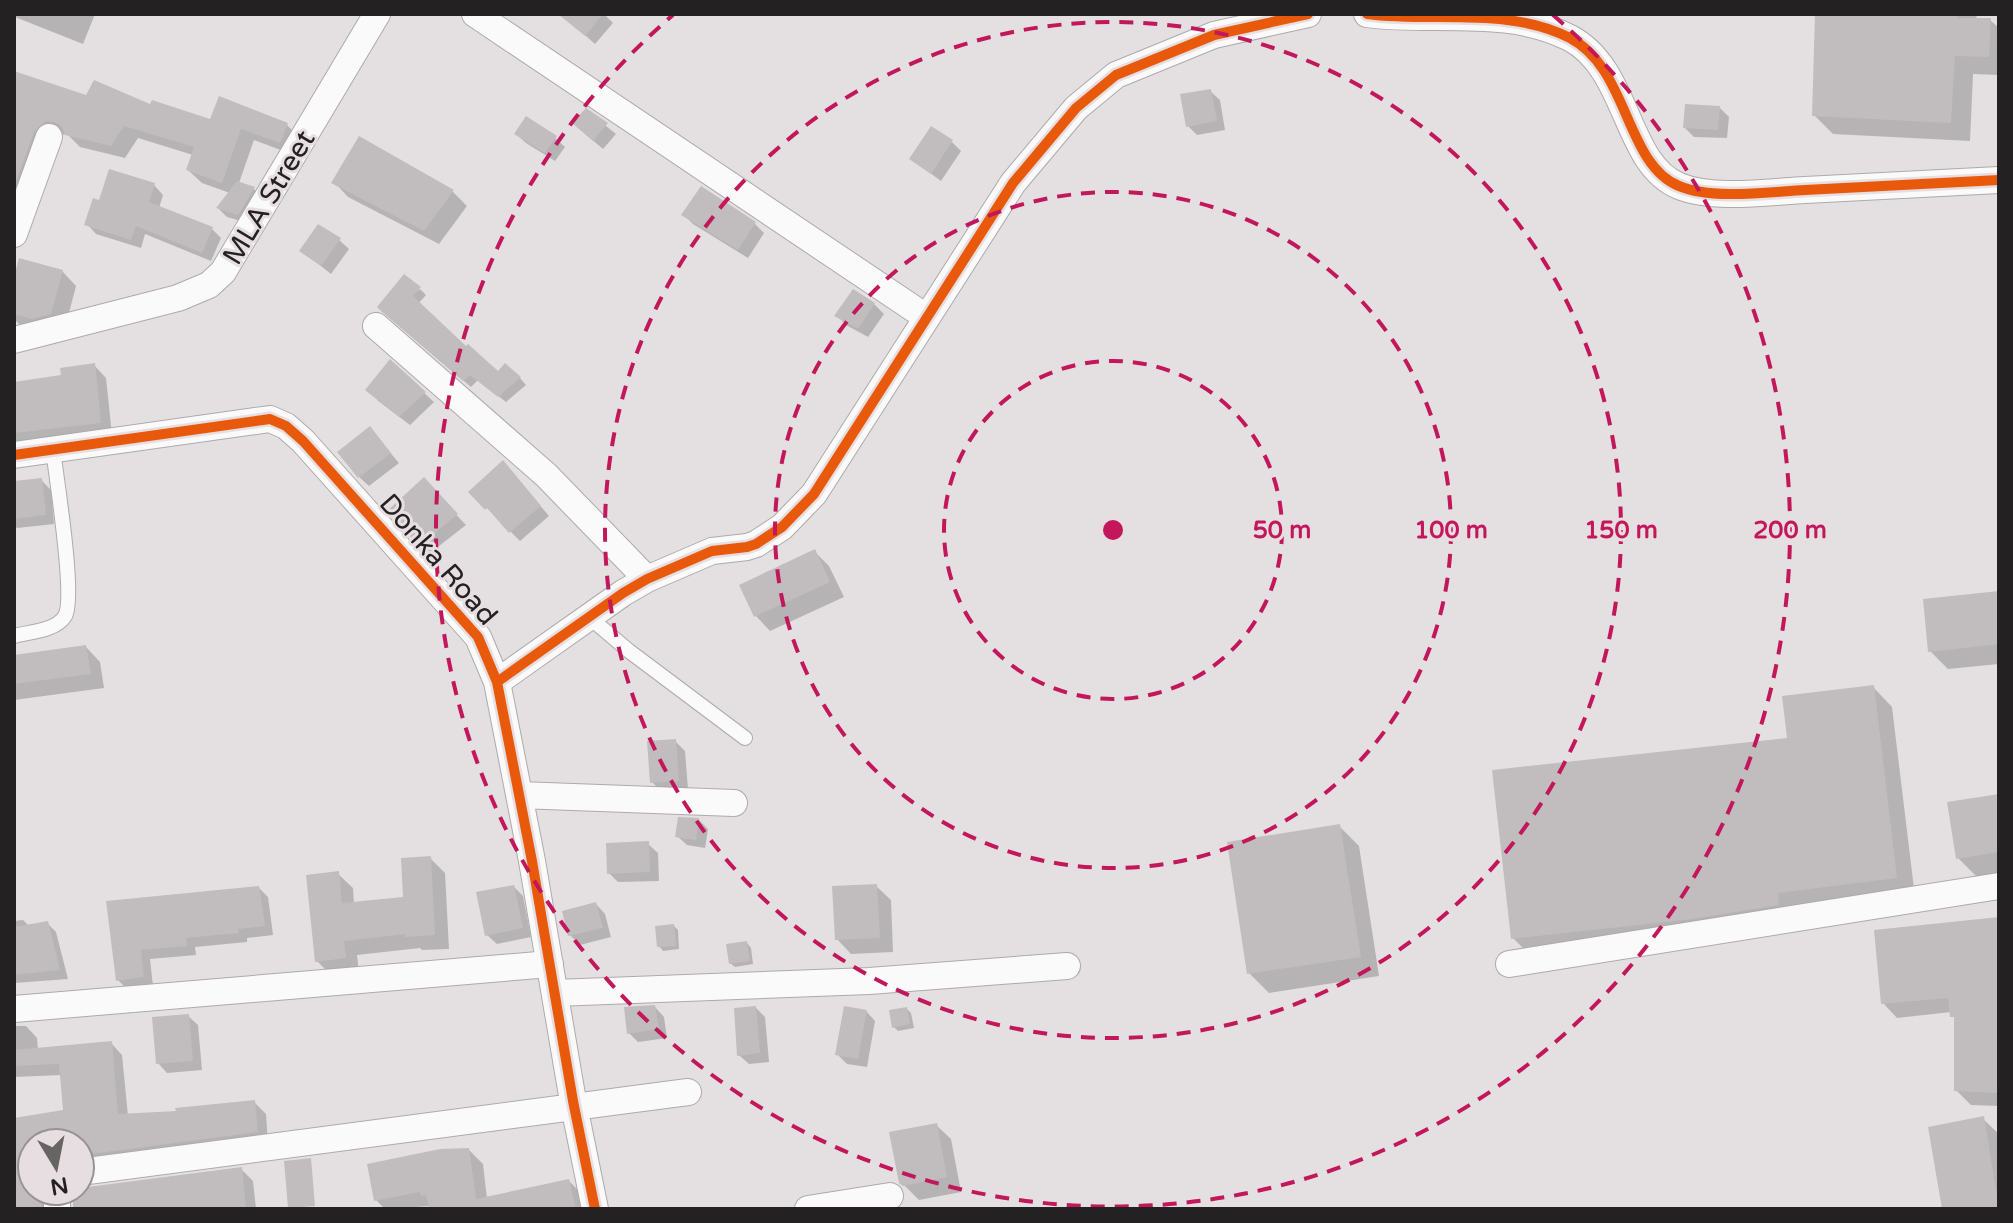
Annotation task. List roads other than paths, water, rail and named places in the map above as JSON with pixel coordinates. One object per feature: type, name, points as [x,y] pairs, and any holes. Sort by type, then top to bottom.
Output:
[{"type":"street","name":"MLA Street","points":[[14,340],[178,298],[209,285],[223,272],[377,14]]},
{"type":"street","points":[[475,14],[926,317]]},
{"type":"street","points":[[497,682],[647,579],[712,551],[747,547],[782,527],[814,494],[1013,183],[1076,108],[1116,75],[1214,35],[1308,14]]},
{"type":"street","points":[[1367,14],[1477,17],[1535,26],[1571,39],[1596,57],[1611,79],[1643,149],[1659,171],[1676,185],[1697,191],[1773,192],[1999,180]]},
{"type":"street","points":[[14,234],[49,137]]},
{"type":"street","points":[[376,326],[546,475],[647,579]]},
{"type":"street","name":"Donka Road","points":[[14,455],[270,419],[286,426],[303,441],[478,637],[497,682],[595,1209]]},
{"type":"street","points":[[519,795],[734,803]]},
{"type":"street","points":[[1509,964],[1999,886]]},
{"type":"street","points":[[14,1009],[550,964]]},
{"type":"street","points":[[555,993],[869,981],[1067,966]]},
{"type":"street","points":[[96,1170],[688,1092]]},
{"type":"street","points":[[808,1209],[890,1196]]},
{"type":"lane","points":[[14,636],[48,628],[66,615],[68,588],[53,449]]},
{"type":"lane","points":[[589,617],[745,738]]}]
